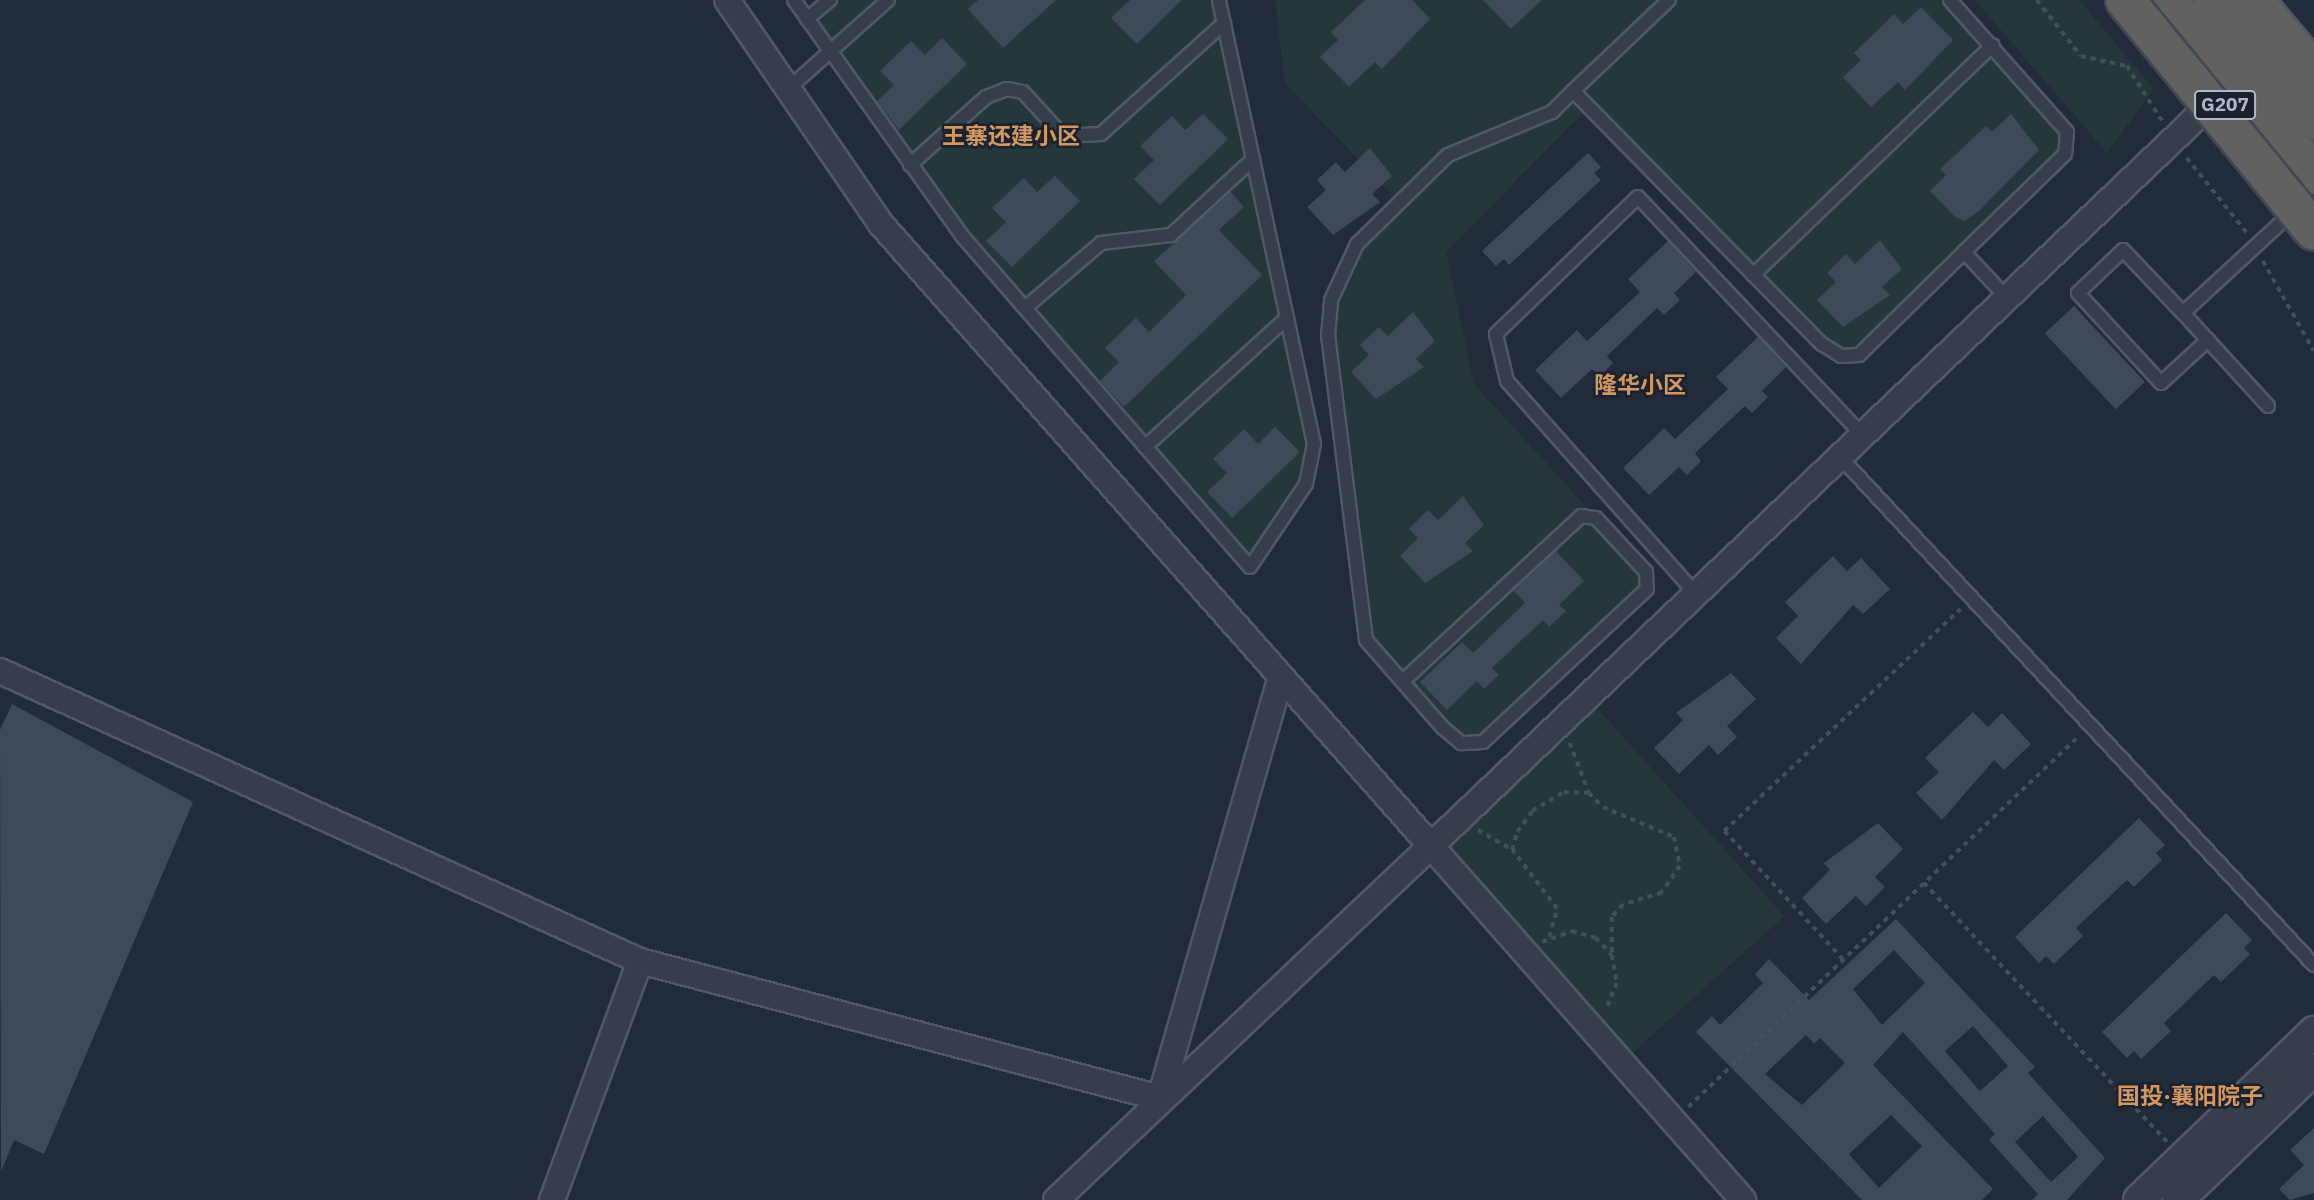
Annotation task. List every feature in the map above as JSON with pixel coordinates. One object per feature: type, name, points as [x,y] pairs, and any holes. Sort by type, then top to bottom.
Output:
[{"type":"highway","points":[[2125,0],[2314,231]]},
{"type":"highway","name":"G207","points":[[2135,0],[2314,212]]},
{"type":"highway","points":[[2166,0],[2314,174]]},
{"type":"highway","points":[[2213,0],[2314,118]]},
{"type":"highway","points":[[2242,0],[2314,86]]},
{"type":"highway","points":[[2253,0],[2314,72]]},
{"type":"street","points":[[727,0],[880,223],[1743,1200]]},
{"type":"street","points":[[1055,1200],[1160,1098],[1697,596],[2218,97]]},
{"type":"street","points":[[0,671],[640,961],[1160,1098]]},
{"type":"street","points":[[1160,1098],[1281,677]]},
{"type":"street","points":[[552,1200],[640,961]]},
{"type":"street","points":[[2139,1200],[2314,1032]]},
{"type":"street","points":[[2178,1200],[2314,1069]]},
{"type":"lane","points":[[794,0],[910,165],[1025,308],[1250,567],[1306,484],[1314,444],[1219,0]]},
{"type":"lane","points":[[807,19],[830,0]]},
{"type":"lane","points":[[788,89],[888,0]]},
{"type":"lane","points":[[1403,681],[1581,516],[1595,517],[1646,572],[1647,589],[1483,742],[1461,743],[1403,681],[1366,640],[1328,336],[1331,300],[1357,244],[1448,155],[1552,113],[1669,0]]},
{"type":"lane","points":[[1573,92],[1822,344],[1841,356],[1858,355],[2065,154],[2067,132],[2055,112],[1950,0]]},
{"type":"lane","points":[[910,165],[986,97],[1007,89],[1023,92],[1063,136],[1101,134],[1224,23]]},
{"type":"lane","points":[[1753,275],[1993,45]]},
{"type":"lane","points":[[1025,308],[1101,243],[1171,235],[1253,159]]},
{"type":"lane","points":[[1697,596],[1507,381],[1496,334],[1637,197],[1863,436]]},
{"type":"lane","points":[[2183,313],[2286,218],[2314,248]]},
{"type":"lane","points":[[2208,340],[2161,383],[2078,293],[2123,250],[2183,313],[2208,340],[2268,406]]},
{"type":"lane","points":[[1964,252],[2007,298]]},
{"type":"lane","points":[[1145,447],[1287,318]]},
{"type":"lane","points":[[1841,457],[2314,965]]},
{"type":"path","points":[[2037,0],[2081,56],[2127,66],[2172,139],[2254,246],[2314,351]]},
{"type":"path","points":[[1843,960],[1724,831],[1972,598]]},
{"type":"path","points":[[1568,718],[1574,766],[1589,793],[1604,807],[1674,837],[1681,866],[1662,893],[1623,905],[1612,917],[1612,955],[1617,983],[1609,1006],[1590,1027]]},
{"type":"path","points":[[1673,1121],[2091,725]]},
{"type":"path","points":[[1512,850],[1532,811],[1564,792],[1589,793]]},
{"type":"path","points":[[1452,827],[1490,834],[1512,850],[1557,909],[1549,937]]},
{"type":"path","points":[[1924,883],[2183,1158]]},
{"type":"path","points":[[1527,954],[1549,937],[1584,934],[1612,955]]},
{"type":"green space","points":[[830,0],[1219,0],[1314,444],[1306,484],[1250,567],[963,237],[807,19]]},
{"type":"green space","points":[[1275,0],[1950,0],[2067,132],[2065,154],[1859,355],[1841,356],[1588,108],[1446,252],[1474,384],[1646,572],[1647,589],[1483,742],[1461,743],[1366,640],[1328,336],[1331,300],[1357,244],[1399,202],[1285,83]]},
{"type":"green space","points":[[1975,0],[2079,0],[2154,89],[2107,153]]},
{"type":"green space","points":[[1589,699],[1784,916],[1624,1061],[1428,844]]},
{"type":"building","points":[[978,0],[1056,0],[1003,48],[968,9]]},
{"type":"building","points":[[1130,0],[1182,0],[1137,44],[1111,18]]},
{"type":"building","points":[[1365,0],[1412,0],[1430,19],[1382,69],[1375,62],[1349,87],[1320,57],[1338,40],[1331,32]]},
{"type":"building","points":[[1483,0],[1542,0],[1511,29]]},
{"type":"building","points":[[1921,7],[1953,40],[1905,90],[1898,82],[1871,107],[1843,77],[1861,60],[1854,53],[1894,14],[1903,24]]},
{"type":"building","points":[[942,38],[967,64],[899,130],[877,101],[894,85],[880,71],[911,41],[925,55]]},
{"type":"building","points":[[1203,114],[1228,139],[1160,205],[1134,179],[1154,160],[1140,146],[1172,116],[1185,130]]},
{"type":"building","points":[[2011,114],[2039,150],[1978,212],[1964,221],[1954,216],[1930,191],[1946,175],[1940,169],[1986,126],[1992,132]]},
{"type":"building","points":[[1370,148],[1392,176],[1372,194],[1380,202],[1333,235],[1307,207],[1326,190],[1317,180],[1336,162],[1345,172]]},
{"type":"building","points":[[1588,153],[1601,167],[1594,173],[1601,180],[1509,265],[1504,259],[1496,266],[1482,251]]},
{"type":"building","points":[[1055,176],[1080,201],[1012,267],[986,241],[1006,222],[992,208],[1024,178],[1037,192]]},
{"type":"building","points":[[1231,192],[1244,207],[1219,230],[1262,275],[1124,407],[1100,381],[1119,362],[1105,348],[1136,318],[1149,332],[1186,295],[1154,261]]},
{"type":"building","points":[[1880,240],[1902,269],[1882,287],[1890,295],[1843,327],[1817,300],[1836,282],[1827,273],[1846,254],[1855,264]]},
{"type":"building","points":[[1668,241],[1696,272],[1674,293],[1680,300],[1664,315],[1657,308],[1607,356],[1613,363],[1599,377],[1592,369],[1561,398],[1535,370],[1577,330],[1587,341],[1640,292],[1628,279]]},
{"type":"building","points":[[2074,306],[2145,382],[2116,409],[2045,333]]},
{"type":"building","points":[[1413,312],[1435,341],[1416,359],[1424,367],[1376,399],[1351,372],[1369,355],[1360,345],[1379,327],[1388,336]]},
{"type":"building","points":[[1758,337],[1786,367],[1762,391],[1768,397],[1752,413],[1745,406],[1695,453],[1701,461],[1687,475],[1679,467],[1649,495],[1623,468],[1664,428],[1675,439],[1728,389],[1716,377]]},
{"type":"building","points":[[1275,427],[1300,452],[1232,518],[1207,492],[1227,473],[1213,459],[1244,429],[1258,444]]},
{"type":"building","points":[[1463,496],[1484,525],[1465,543],[1473,551],[1425,583],[1400,556],[1418,538],[1409,529],[1428,510],[1438,520]]},
{"type":"building","points":[[1556,551],[1584,581],[1559,605],[1566,611],[1549,627],[1543,620],[1492,668],[1499,675],[1484,689],[1477,681],[1447,710],[1420,682],[1462,642],[1473,653],[1525,603],[1514,591]]},
{"type":"building","points":[[1833,556],[1847,571],[1861,558],[1890,589],[1863,614],[1853,605],[1801,664],[1776,638],[1798,616],[1785,602]]},
{"type":"building","points":[[1731,673],[1756,699],[1727,726],[1737,737],[1718,755],[1709,745],[1679,774],[1654,748],[1683,720],[1676,713]]},
{"type":"building","points":[[12,704],[193,802],[44,1154],[14,1140],[1,1172],[0,730]]},
{"type":"building","points":[[1973,712],[1988,727],[2002,713],[2031,744],[2004,770],[1994,760],[1942,820],[1916,793],[1939,772],[1925,758]]},
{"type":"building","points":[[2139,818],[2165,845],[2156,853],[2162,860],[2134,887],[2127,880],[2076,928],[2083,936],[2054,964],[2046,956],[2039,963],[2015,937]]},
{"type":"building","points":[[1878,823],[1903,849],[1875,877],[1885,887],[1866,906],[1856,896],[1826,924],[1802,898],[1830,870],[1824,863]]},
{"type":"building","points":[[2226,913],[2252,940],[2244,948],[2250,954],[2221,982],[2214,975],[2164,1023],[2171,1031],[2141,1059],[2134,1051],[2127,1058],[2102,1032]]},
{"type":"building","points":[[1896,919],[2035,1067],[2028,1073],[2105,1158],[2067,1200],[2032,1200],[2038,1194],[1989,1140],[1995,1134],[1903,1032],[1873,1065],[1993,1189],[1982,1200],[1862,1200],[1696,1032],[1712,1016],[1720,1025],[1763,983],[1755,974],[1769,959],[1809,1000]],"holes":[[[1894,950],[1925,983],[1882,1025],[1853,989]],[[1973,1026],[2008,1066],[1980,1091],[1945,1051]],[[1806,1035],[1814,1044],[1820,1038],[1845,1063],[1802,1105],[1765,1074]],[[1891,1115],[1922,1146],[1879,1188],[1849,1154]],[[2043,1116],[2078,1157],[2051,1182],[2015,1142]]]},
{"type":"building","points":[[2314,1128],[2314,1193],[2290,1200],[2279,1189],[2304,1165],[2290,1150]]},
{"type":"district","name":"王寨还建小区","points":[[1011,135]]},
{"type":"district","name":"隆华小区","points":[[1640,384]]},
{"type":"district","name":"国投·襄阳院子","points":[[2190,1095]]}]
